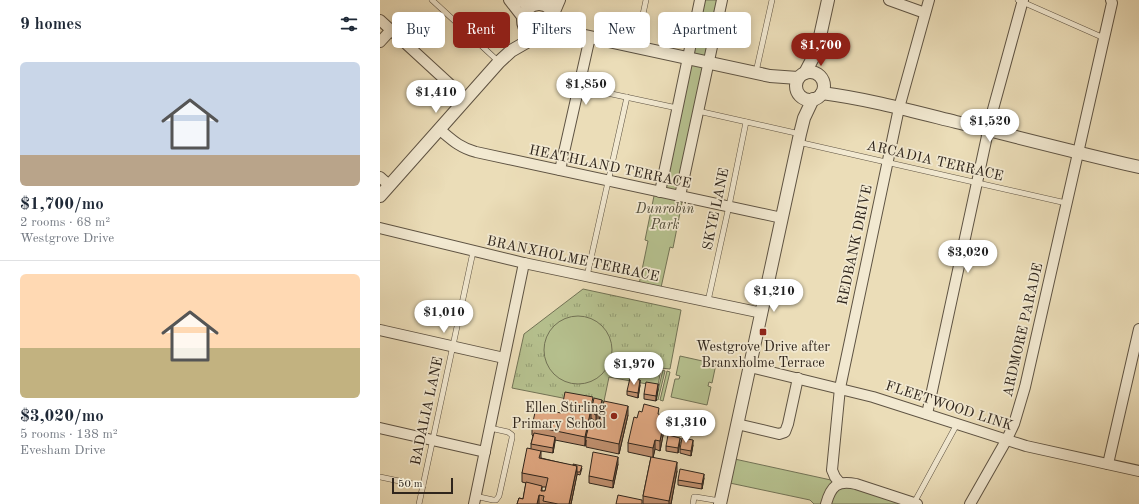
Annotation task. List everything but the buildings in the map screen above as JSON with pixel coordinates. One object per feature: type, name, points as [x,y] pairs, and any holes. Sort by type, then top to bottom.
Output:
[{"type":"street","points":[[509,0],[518,13]]},
{"type":"street","points":[[517,0],[532,6]]},
{"type":"street","points":[[557,12],[560,0]]},
{"type":"street","points":[[660,192],[700,0]]},
{"type":"street","points":[[680,196],[722,0]]},
{"type":"street","points":[[721,503],[828,0]]},
{"type":"street","points":[[889,0],[925,13]]},
{"type":"street","name":"REDBANK DRIVE","points":[[840,483],[832,470],[840,388],[886,162],[899,108],[929,0]]},
{"type":"street","name":"ARDMORE PARADE","points":[[970,504],[1007,439],[1014,424],[1025,387],[1112,3],[1111,0]]},
{"type":"street","points":[[927,414],[989,130],[1021,1]]},
{"type":"street","points":[[526,12],[536,4],[548,2],[552,12]]},
{"type":"street","points":[[380,20],[466,98]]},
{"type":"street","points":[[380,42],[391,30]]},
{"type":"street","points":[[511,51],[518,35]]},
{"type":"street","points":[[586,36],[594,38]]},
{"type":"street","points":[[560,170],[590,37]]},
{"type":"street","points":[[380,196],[384,181],[439,129],[499,62],[511,51],[518,47]]},
{"type":"street","points":[[645,48],[770,76],[846,96],[1139,167]]},
{"type":"street","name":"HEATHLAND TERRACE","points":[[439,129],[464,149],[782,218]]},
{"type":"street","name":"BRANXHOLME TERRACE","points":[[380,228],[473,252],[762,313]]},
{"type":"street","points":[[475,500],[524,263]]},
{"type":"street","points":[[1108,464],[1136,360],[1139,329]]},
{"type":"street","points":[[380,330],[504,358]]},
{"type":"street","name":"FLEETWOOD LINK","points":[[750,367],[840,388],[1026,446],[1139,471]]},
{"type":"street","points":[[737,424],[779,434],[785,432],[798,378]]},
{"type":"street","points":[[380,428],[485,452]]},
{"type":"street","points":[[826,504],[829,492],[840,483],[846,482],[916,504]]},
{"type":"lane","points":[[432,0],[499,62]]},
{"type":"lane","points":[[643,12],[646,0]]},
{"type":"lane","points":[[756,73],[772,0]]},
{"type":"lane","points":[[1021,1],[1104,38]]},
{"type":"lane","points":[[579,87],[677,108]]},
{"type":"lane","points":[[587,276],[627,98]]},
{"type":"lane","points":[[698,112],[746,122],[799,138]]},
{"type":"lane","name":"SKYE LANE","points":[[708,302],[746,122]]},
{"type":"lane","name":"ARCADIA TERRACE","points":[[799,138],[886,162],[1066,203]]},
{"type":"lane","name":"BADALIA LANE","points":[[419,504],[473,252]]},
{"type":"lane","points":[[916,504],[957,424]]},
{"type":"lane","points":[[475,500],[496,500],[499,496],[512,438],[512,435],[508,432],[490,428]]},
{"type":"lane","points":[[380,477],[423,486]]},
{"type":"lane","points":[[693,504],[694,497],[721,503]]},
{"type":"green space","name":"Dunrobin Park","points":[[700,0],[722,0],[720,12],[698,12]]},
{"type":"green space","name":"Dunrobin Park","points":[[690,48],[713,48],[673,248],[670,247],[660,292],[638,289],[648,241],[645,240],[655,191],[660,192]]},
{"type":"green space","points":[[583,289],[681,310],[670,369],[661,368],[658,386],[609,377],[603,406],[512,388],[524,334]]},
{"type":"green space","points":[[578,316],[591,319],[602,326],[609,337],[612,350],[609,363],[602,374],[591,381],[578,384],[565,381],[554,374],[547,363],[544,350],[547,337],[554,326],[565,319]]},
{"type":"green space","points":[[680,356],[716,364],[712,383],[709,382],[708,386],[711,387],[707,405],[671,397],[675,379],[679,379],[680,376],[676,375]]},
{"type":"green space","points":[[663,370],[665,371],[658,400],[656,399]]},
{"type":"green space","points":[[667,371],[670,372],[663,401],[660,400]]},
{"type":"green space","points":[[730,458],[840,482],[917,504],[814,504],[810,500],[725,482]]},
{"type":"place","name":"Westgrove Drive after Branxholme Terrace","points":[[763,332]]},
{"type":"place","name":"Ellen Stirling Primary School","points":[[614,416]]}]
